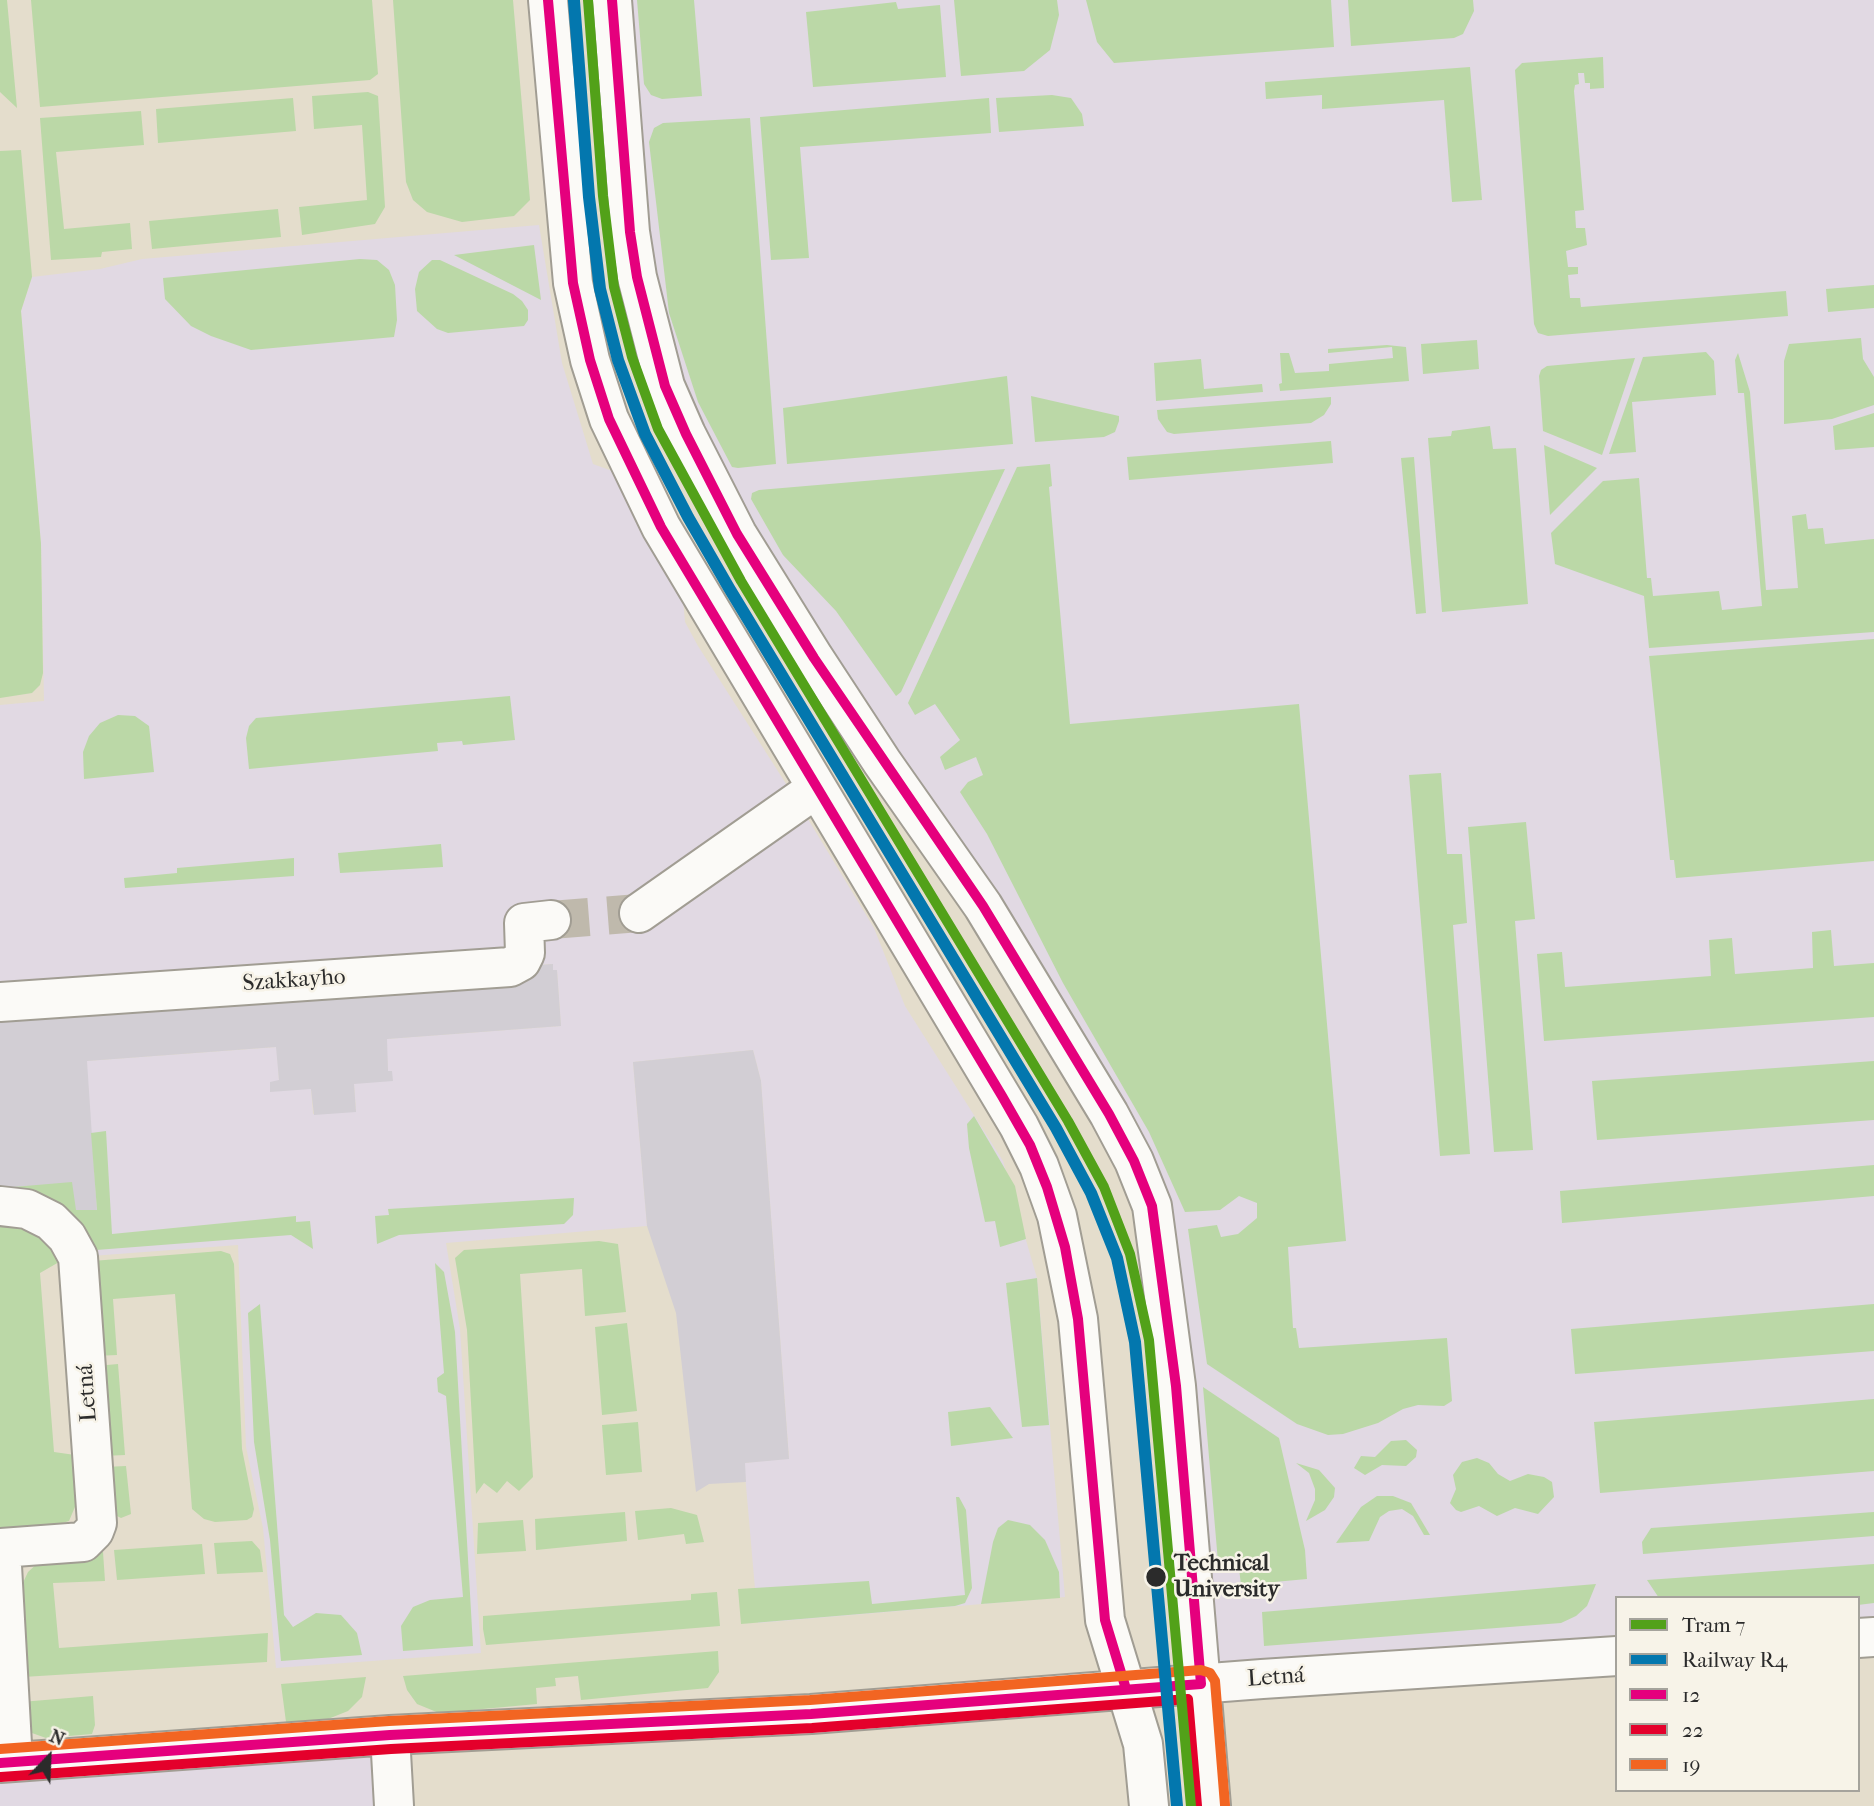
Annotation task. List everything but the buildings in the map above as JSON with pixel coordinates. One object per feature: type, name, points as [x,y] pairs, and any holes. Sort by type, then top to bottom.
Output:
[{"type":"street","points":[[548,0],[569,254],[584,333],[609,419],[661,527],[1002,1096],[1030,1145],[1047,1187],[1065,1247],[1078,1319],[1105,1620],[1143,1744],[1149,1806]]},
{"type":"street","points":[[612,0],[635,266],[659,368],[685,434],[737,534],[882,762],[983,906],[1109,1114],[1134,1161],[1152,1206],[1175,1372],[1211,1806]]},
{"type":"street","points":[[639,913],[817,788]]},
{"type":"street","name":"Szakkayho","points":[[0,1002],[510,967],[521,961],[525,953],[524,923],[551,920]]},
{"type":"street","name":"Letná","points":[[0,1206],[27,1209],[51,1221],[67,1237],[78,1257],[97,1523],[94,1531],[83,1542],[1,1548],[6,1762],[390,1735],[677,1723],[1615,1656]]},
{"type":"street","points":[[390,1735],[394,1806]]},
{"type":"shaded area","points":[[615,0],[1874,0],[1874,1637],[1860,1638],[1860,1596],[1615,1596],[1615,1656],[1201,1684],[1157,1230],[665,386]]},
{"type":"shaded area","points":[[539,225],[562,363],[593,464],[615,472],[682,588],[685,622],[698,646],[874,928],[905,1006],[1003,1161],[1037,1278],[1065,1597],[758,1623],[744,1463],[789,1458],[761,1081],[753,1050],[633,1062],[647,1226],[446,1243],[460,1329],[481,1653],[276,1668],[263,1528],[246,1447],[238,1245],[78,1257],[91,1137],[86,1061],[277,1047],[279,1081],[311,1089],[313,1114],[356,1111],[354,1084],[388,1071],[386,1039],[561,1026],[557,970],[553,970],[552,964],[0,1002],[0,705],[44,701],[41,544],[21,311],[32,277],[100,269],[142,259]]},
{"type":"shaded area","points":[[553,964],[553,970],[557,970],[561,1026],[387,1039],[388,1071],[392,1071],[393,1081],[354,1084],[356,1112],[314,1115],[311,1089],[270,1092],[270,1082],[279,1080],[276,1047],[87,1061],[98,1227],[0,1206],[0,1002]]},
{"type":"shaded area","points":[[753,1050],[761,1081],[789,1459],[745,1463],[746,1482],[709,1484],[696,1492],[676,1313],[647,1226],[633,1062]]},
{"type":"shaded area","points":[[390,1735],[393,1806],[0,1806],[0,1763]]},
{"type":"green space","points":[[0,0],[7,0],[17,108],[0,92]]},
{"type":"green space","points":[[31,0],[372,0],[378,74],[370,80],[40,107]]},
{"type":"green space","points":[[393,0],[513,0],[530,200],[514,216],[462,222],[427,212],[413,200],[406,182]]},
{"type":"green space","points":[[637,0],[694,0],[702,96],[662,99],[651,95],[644,84]]},
{"type":"green space","points":[[954,0],[1057,0],[1059,15],[1050,50],[1024,71],[961,76]]},
{"type":"green space","points":[[1086,0],[1331,0],[1334,47],[1114,63],[1097,42]]},
{"type":"green space","points":[[1348,0],[1473,0],[1474,11],[1463,34],[1454,38],[1351,46]]},
{"type":"green space","points":[[896,2],[898,9],[940,5],[946,77],[813,87],[806,12]]},
{"type":"green space","points":[[1603,57],[1604,88],[1590,89],[1590,83],[1585,83],[1584,73],[1578,73],[1579,84],[1575,85],[1574,91],[1584,210],[1575,211],[1576,228],[1585,228],[1587,245],[1566,251],[1568,267],[1578,267],[1578,274],[1568,275],[1570,298],[1580,298],[1581,307],[1786,291],[1788,316],[1548,336],[1538,333],[1534,324],[1515,70],[1522,63]]},
{"type":"green space","points":[[1470,67],[1482,200],[1452,202],[1444,100],[1322,109],[1322,95],[1266,99],[1265,82]]},
{"type":"green space","points":[[368,92],[378,96],[385,207],[375,224],[302,235],[299,207],[367,200],[362,125],[314,129],[312,96]]},
{"type":"green space","points":[[1052,95],[1071,98],[1082,114],[1084,126],[999,132],[996,98]]},
{"type":"green space","points":[[293,98],[296,131],[158,143],[156,109]]},
{"type":"green space","points":[[989,98],[991,133],[800,147],[809,258],[771,260],[760,117]]},
{"type":"green space","points":[[141,111],[144,145],[56,152],[64,229],[130,223],[132,249],[102,252],[101,257],[51,260],[40,118]]},
{"type":"green space","points":[[750,118],[776,464],[738,468],[732,467],[698,402],[669,313],[649,142],[654,128],[663,123]]},
{"type":"green space","points":[[21,150],[32,277],[21,311],[41,544],[43,673],[40,685],[32,693],[0,698],[0,151]]},
{"type":"green space","points":[[278,209],[281,237],[152,249],[149,221]]},
{"type":"green space","points":[[534,245],[541,300],[454,255]]},
{"type":"green space","points":[[360,259],[377,260],[389,270],[395,285],[397,320],[394,337],[251,350],[191,326],[165,299],[163,278]]},
{"type":"green space","points":[[432,260],[440,260],[513,294],[528,310],[528,320],[524,326],[448,333],[437,329],[417,311],[415,289],[419,272]]},
{"type":"green space","points":[[1874,285],[1874,308],[1828,312],[1826,289]]},
{"type":"green space","points":[[1861,338],[1863,359],[1874,377],[1874,405],[1832,419],[1784,424],[1784,361],[1789,344]]},
{"type":"green space","points":[[1477,340],[1479,369],[1423,374],[1421,344]]},
{"type":"green space","points":[[1387,345],[1406,347],[1409,381],[1280,391],[1280,353],[1289,353],[1295,373],[1329,371],[1329,364],[1393,358],[1392,347],[1328,353],[1328,349]]},
{"type":"green space","points":[[1706,352],[1714,361],[1716,395],[1632,402],[1636,452],[1609,454],[1643,357]]},
{"type":"green space","points":[[1738,353],[1750,392],[1766,590],[1798,588],[1792,516],[1806,514],[1808,529],[1823,528],[1825,544],[1874,539],[1874,632],[1649,648],[1644,596],[1555,564],[1551,533],[1603,481],[1639,478],[1647,578],[1651,578],[1653,596],[1719,591],[1722,610],[1762,606],[1744,393],[1738,393],[1735,360]]},
{"type":"green space","points":[[1635,358],[1602,455],[1543,431],[1539,376],[1541,370],[1547,366]]},
{"type":"green space","points":[[1201,359],[1204,389],[1262,384],[1263,392],[1156,401],[1154,363]]},
{"type":"green space","points":[[1007,376],[1013,444],[787,464],[783,408]]},
{"type":"green space","points":[[1031,396],[1119,416],[1119,421],[1115,432],[1104,437],[1035,442]]},
{"type":"green space","points":[[1331,397],[1331,404],[1324,415],[1311,423],[1174,434],[1167,432],[1158,419],[1157,410]]},
{"type":"green space","points":[[1874,413],[1874,447],[1835,450],[1833,426]]},
{"type":"green space","points":[[1490,426],[1493,449],[1516,448],[1528,604],[1442,612],[1428,438],[1451,436],[1452,431]]},
{"type":"green space","points":[[1331,441],[1333,463],[1129,480],[1127,457]]},
{"type":"green space","points":[[1544,445],[1597,468],[1550,515]]},
{"type":"green space","points":[[1414,457],[1426,613],[1416,614],[1401,458]]},
{"type":"green space","points":[[1050,464],[1052,486],[1049,487],[1070,724],[1299,704],[1346,1241],[1288,1247],[1293,1328],[1296,1328],[1299,1348],[1447,1338],[1452,1401],[1444,1406],[1418,1405],[1403,1409],[1378,1423],[1343,1434],[1328,1435],[1297,1424],[1207,1364],[1188,1229],[1217,1225],[1221,1237],[1238,1234],[1257,1218],[1257,1203],[1239,1196],[1220,1210],[1185,1212],[1149,1132],[1063,983],[987,834],[960,792],[968,782],[983,775],[976,757],[945,770],[940,757],[960,740],[935,704],[915,715],[908,703],[1017,467]]},
{"type":"green space","points":[[1005,469],[901,692],[896,696],[836,611],[783,555],[751,499],[752,493],[759,490]]},
{"type":"green space","points":[[1874,639],[1874,861],[1676,878],[1674,860],[1670,860],[1649,656]]},
{"type":"green space","points":[[510,696],[515,740],[463,745],[462,741],[437,743],[438,751],[249,769],[246,738],[249,726],[256,718]]},
{"type":"green space","points":[[118,715],[135,716],[149,726],[154,772],[84,779],[83,752],[89,736],[100,723]]},
{"type":"green space","points":[[1441,773],[1447,854],[1462,854],[1467,923],[1453,925],[1470,1154],[1440,1156],[1409,775]]},
{"type":"green space","points":[[1526,822],[1535,919],[1515,921],[1533,1150],[1494,1152],[1468,827]]},
{"type":"green space","points":[[441,844],[443,867],[340,873],[338,853]]},
{"type":"green space","points":[[294,858],[294,876],[125,888],[124,878],[177,873],[177,868]]},
{"type":"green space","points":[[1831,930],[1834,966],[1874,963],[1874,1017],[1544,1041],[1537,954],[1562,952],[1565,987],[1711,976],[1709,940],[1732,938],[1735,974],[1813,968],[1812,932]]},
{"type":"green space","points":[[1874,1061],[1874,1120],[1597,1140],[1592,1081]]},
{"type":"green space","points":[[974,1116],[1015,1186],[1026,1239],[1000,1247],[995,1221],[985,1222],[969,1148],[967,1124]]},
{"type":"green space","points":[[106,1131],[112,1234],[296,1216],[296,1222],[310,1221],[313,1249],[291,1235],[96,1250],[43,1203],[13,1187],[72,1182],[76,1210],[97,1210],[91,1133]]},
{"type":"green space","points":[[1874,1165],[1874,1196],[1562,1223],[1560,1191]]},
{"type":"green space","points":[[574,1198],[573,1215],[564,1224],[399,1235],[377,1244],[375,1216],[389,1215],[388,1209]]},
{"type":"green space","points":[[0,1218],[26,1223],[66,1258],[40,1273],[54,1452],[82,1456],[80,1495],[69,1521],[40,1530],[0,1532]]},
{"type":"green space","points":[[599,1241],[618,1244],[626,1312],[585,1316],[582,1269],[520,1274],[533,1477],[519,1491],[507,1481],[497,1493],[484,1483],[476,1494],[467,1330],[455,1258],[464,1250]]},
{"type":"green space","points":[[221,1251],[230,1254],[234,1264],[242,1449],[254,1509],[252,1517],[247,1520],[215,1522],[204,1519],[192,1509],[175,1294],[113,1299],[117,1355],[95,1356],[92,1261]]},
{"type":"green space","points":[[435,1263],[444,1272],[455,1332],[473,1646],[403,1651],[401,1626],[413,1607],[430,1600],[463,1597],[446,1396],[438,1392],[437,1378],[444,1373]]},
{"type":"green space","points":[[1037,1278],[1049,1425],[1022,1427],[1006,1283]]},
{"type":"green space","points":[[260,1304],[284,1615],[293,1627],[316,1613],[341,1615],[357,1633],[362,1655],[281,1661],[270,1540],[254,1442],[248,1313]]},
{"type":"green space","points":[[1874,1304],[1874,1351],[1575,1374],[1571,1329]]},
{"type":"green space","points":[[627,1323],[637,1411],[602,1415],[595,1327]]},
{"type":"green space","points":[[118,1364],[125,1455],[103,1456],[96,1366]]},
{"type":"green space","points":[[1203,1387],[1279,1438],[1305,1550],[1307,1579],[1241,1585],[1238,1560],[1218,1562]]},
{"type":"green space","points":[[1874,1399],[1874,1471],[1600,1493],[1594,1422]]},
{"type":"green space","points":[[990,1407],[1013,1438],[951,1446],[948,1412]]},
{"type":"green space","points":[[638,1422],[642,1472],[606,1475],[602,1425]]},
{"type":"green space","points":[[1406,1440],[1417,1450],[1416,1457],[1406,1466],[1382,1465],[1365,1475],[1354,1468],[1361,1456],[1375,1457],[1391,1441]]},
{"type":"green space","points":[[1477,1458],[1489,1463],[1498,1474],[1510,1481],[1528,1474],[1544,1477],[1552,1482],[1554,1497],[1538,1514],[1515,1508],[1497,1516],[1479,1506],[1461,1512],[1456,1510],[1450,1503],[1456,1489],[1453,1475],[1462,1462]]},
{"type":"green space","points":[[1296,1463],[1319,1470],[1335,1488],[1334,1497],[1325,1510],[1306,1521],[1315,1500],[1315,1489],[1309,1473]]},
{"type":"green space","points":[[126,1466],[131,1514],[121,1518],[115,1515],[104,1467]]},
{"type":"green space","points":[[1377,1496],[1393,1496],[1411,1503],[1430,1535],[1424,1535],[1413,1516],[1402,1509],[1389,1511],[1380,1517],[1369,1541],[1336,1543],[1361,1507]]},
{"type":"green space","points":[[956,1497],[959,1497],[966,1510],[972,1588],[965,1603],[741,1624],[738,1589],[869,1581],[872,1604],[965,1595]]},
{"type":"green space","points":[[671,1508],[697,1515],[704,1542],[686,1544],[684,1534],[638,1540],[635,1511]]},
{"type":"green space","points":[[625,1512],[627,1541],[536,1550],[535,1519]]},
{"type":"green space","points":[[1874,1512],[1874,1536],[1643,1554],[1642,1542],[1651,1528]]},
{"type":"green space","points":[[523,1520],[526,1551],[477,1554],[478,1523]]},
{"type":"green space","points":[[1008,1520],[1030,1525],[1045,1540],[1059,1572],[1060,1598],[981,1604],[993,1542],[998,1528]]},
{"type":"green space","points":[[252,1541],[260,1550],[263,1572],[217,1574],[214,1543]]},
{"type":"green space","points":[[202,1544],[205,1574],[117,1580],[114,1550]]},
{"type":"green space","points":[[103,1552],[105,1581],[53,1583],[59,1648],[268,1633],[267,1662],[23,1677],[21,1587],[28,1572],[40,1561],[59,1555]]},
{"type":"green space","points":[[1874,1564],[1874,1603],[1860,1605],[1860,1596],[1658,1596],[1647,1580]]},
{"type":"green space","points":[[1596,1584],[1587,1606],[1576,1616],[1561,1623],[1264,1646],[1262,1612]]},
{"type":"green space","points":[[717,1592],[720,1626],[486,1645],[483,1616],[691,1600],[691,1594]]},
{"type":"green space","points":[[718,1651],[719,1672],[708,1688],[581,1700],[578,1676],[555,1678],[556,1686],[536,1688],[537,1704],[439,1713],[417,1704],[407,1690],[403,1676]]},
{"type":"green space","points":[[366,1677],[362,1697],[348,1711],[328,1719],[286,1722],[281,1684]]},
{"type":"green space","points":[[93,1696],[95,1725],[92,1734],[46,1738],[32,1733],[25,1726],[21,1702]]},
{"type":"tunnel","points":[[551,920],[639,913]]},
{"type":"tram line","name":"7","points":[[588,0],[603,196],[614,287],[632,357],[658,429],[741,581],[1068,1121],[1104,1187],[1130,1254],[1149,1340],[1191,1806]]},
{"type":"rail line","name":"R4","points":[[574,1],[589,197],[600,289],[618,360],[645,434],[729,588],[1056,1128],[1091,1193],[1117,1258],[1135,1342],[1177,1806]]},
{"type":"transit line","name":"12","points":[[548,0],[573,283],[590,360],[609,419],[661,527],[1002,1096],[1030,1145],[1047,1187],[1065,1247],[1078,1319],[1105,1620],[1126,1689]]},
{"type":"transit line","name":"12","points":[[0,1763],[390,1735],[811,1714],[1201,1684],[1176,1386],[1152,1206],[1134,1161],[1109,1114],[983,906],[814,658],[737,534],[686,434],[665,386],[637,277],[630,232],[612,0]]},
{"type":"transit line","name":"19","points":[[0,1749],[389,1721],[810,1700],[1201,1670],[1210,1673],[1215,1681],[1225,1805]]},
{"type":"transit line","name":"22","points":[[1,1777],[391,1749],[812,1728],[1188,1699],[1197,1806]]},
{"type":"place","name":"Technical University","points":[[1156,1577]]}]
